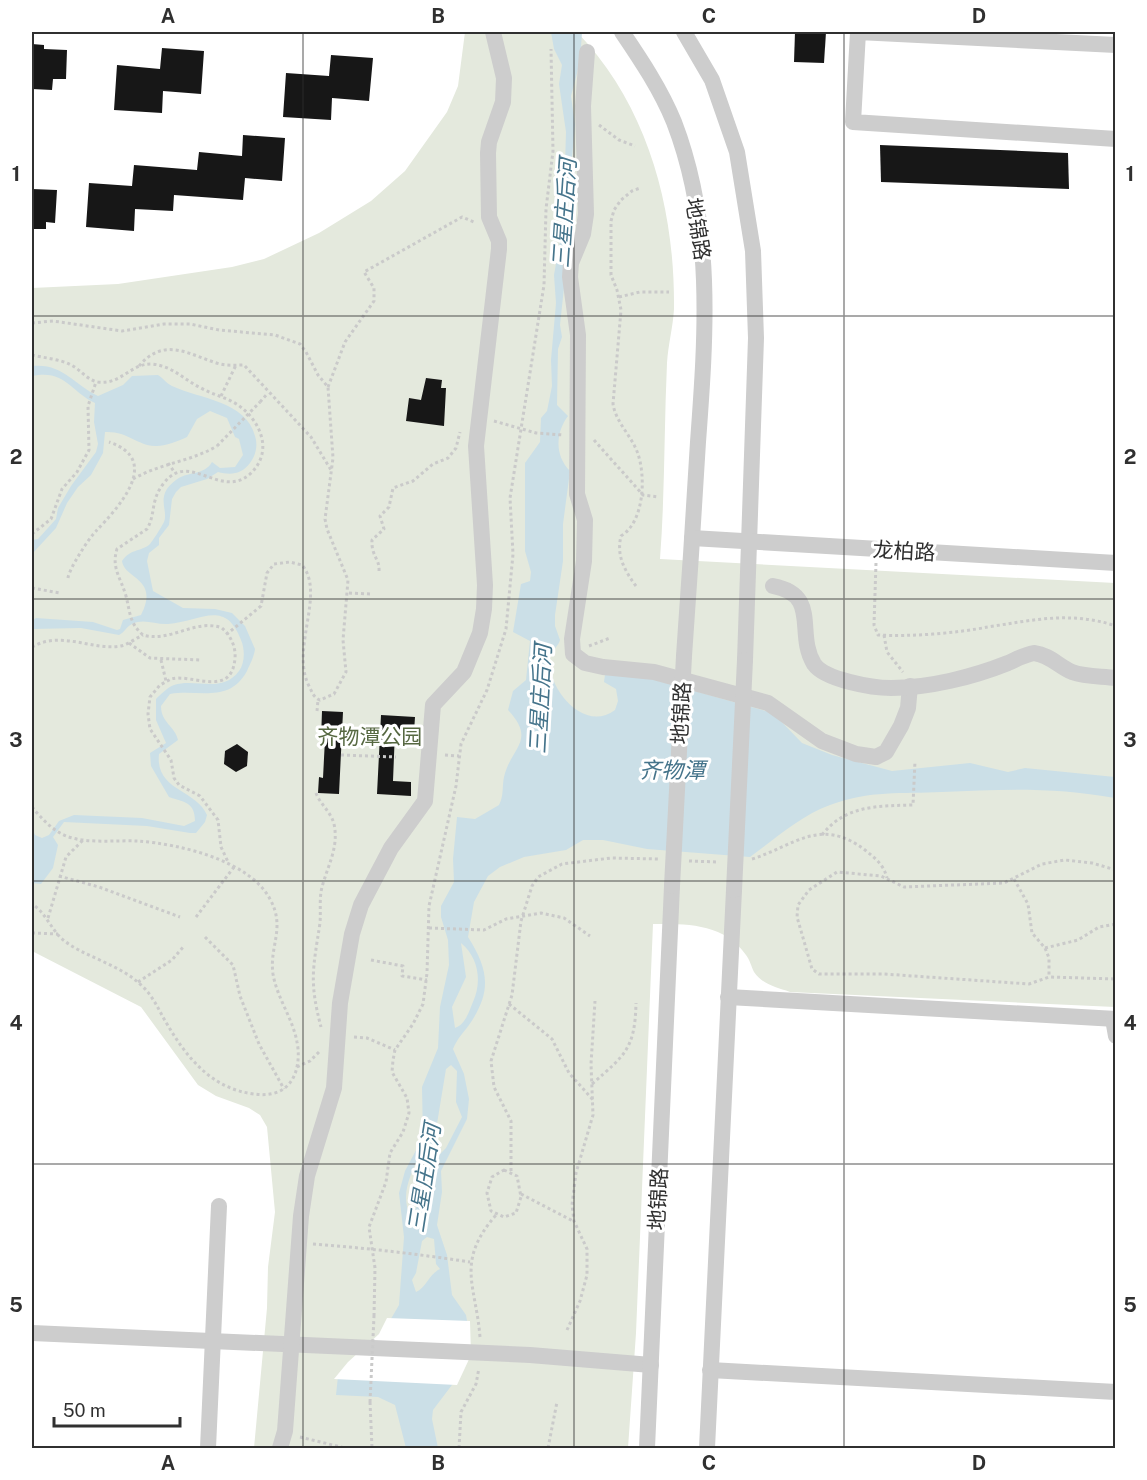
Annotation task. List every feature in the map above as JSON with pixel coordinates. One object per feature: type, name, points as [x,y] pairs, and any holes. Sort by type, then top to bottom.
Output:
[{"type":"street","points":[[280,1449],[285,1431],[290,1344],[307,1176],[330,1104],[335,1042],[346,967],[361,904],[391,848],[425,801],[433,705],[464,672],[480,633],[484,609],[486,585],[476,446],[499,249],[499,241],[491,223],[489,142],[503,102],[504,78],[493,32]]},
{"type":"street","name":"地锦路","points":[[622,32],[645,67],[674,122],[690,177],[704,256],[706,336],[684,656],[647,1449]]},
{"type":"street","points":[[684,32],[712,80],[737,152],[747,206],[756,294],[751,542],[707,1449]]},
{"type":"street","points":[[1116,45],[1044,37],[858,32],[853,122],[1116,139]]},
{"type":"street","points":[[587,52],[583,113],[586,214],[583,234],[571,263],[570,277],[579,335],[577,494],[585,520],[584,561],[579,577],[573,654],[590,664],[654,672],[768,703],[822,741],[856,754],[876,757],[886,752],[901,726],[908,708],[910,686]]},
{"type":"street","name":"龙柏路","points":[[692,537],[1116,562]]},
{"type":"street","points":[[773,586],[788,589],[801,602],[810,654],[815,665],[823,671],[866,687],[910,686],[956,679],[1034,653],[1046,655],[1069,670],[1084,675],[1116,678]]},
{"type":"street","points":[[728,997],[1114,1019],[1116,1036]]},
{"type":"street","points":[[208,1449],[219,1206]]},
{"type":"street","points":[[32,1333],[530,1355],[651,1365]]},
{"type":"street","points":[[710,1370],[1116,1392]]},
{"type":"path","points":[[583,113],[610,135],[635,146]]},
{"type":"path","points":[[636,586],[622,562],[619,544],[621,536],[632,528],[637,519],[640,492],[638,455],[614,413],[613,404],[621,310],[611,275],[611,220],[621,200],[640,188]]},
{"type":"path","points":[[318,700],[334,694],[346,672],[343,640],[349,593],[345,570],[325,519],[332,472],[333,434],[328,387],[345,342],[375,301],[374,288],[363,272],[462,217],[475,223],[491,223]]},
{"type":"path","points":[[619,297],[640,292],[669,292]]},
{"type":"path","points":[[32,323],[53,321],[122,331],[184,323],[219,330],[275,335],[300,344],[328,387]]},
{"type":"path","points":[[32,355],[65,363],[96,382],[119,379],[138,366],[149,354],[162,350],[191,353],[220,364],[250,369],[268,393],[310,437],[332,472]]},
{"type":"path","points":[[138,366],[154,364],[166,368],[203,390],[238,404],[253,420],[261,434],[263,448],[260,462],[242,480],[229,483],[210,479],[198,471],[175,473],[164,482],[154,499],[147,529],[121,546],[116,554],[116,570],[126,597],[129,615],[143,635]]},
{"type":"path","points":[[221,396],[236,365]]},
{"type":"path","points":[[32,534],[51,519],[62,489],[85,458],[89,443],[88,406],[96,382]]},
{"type":"path","points":[[133,479],[168,463],[203,454],[217,446],[268,393]]},
{"type":"path","points":[[493,420],[536,433],[562,435]]},
{"type":"path","points":[[379,571],[379,565],[372,553],[372,540],[384,529],[380,516],[389,507],[393,488],[413,481],[433,464],[448,458],[456,448],[458,434],[461,431],[470,431]]},
{"type":"path","points":[[593,439],[640,492],[659,497]]},
{"type":"path","points":[[68,578],[73,564],[92,536],[123,502],[133,479],[135,465],[129,452],[109,441]]},
{"type":"path","points":[[168,463],[175,473]]},
{"type":"path","points":[[227,634],[249,617],[263,601],[270,568],[283,562],[302,565],[310,581],[309,607],[302,649],[303,661],[306,681],[318,700],[317,711]]},
{"type":"path","points":[[876,562],[874,631],[878,635],[918,635],[988,627],[1052,616],[1091,619],[1116,626]]},
{"type":"path","points":[[32,588],[60,593]]},
{"type":"path","points":[[349,593],[372,594]]},
{"type":"path","points":[[32,647],[50,641],[110,645],[129,643],[143,635],[162,637],[210,626],[222,628],[233,643],[235,658],[230,674],[210,682],[177,677],[166,681],[155,690],[148,706],[148,721],[156,740],[168,756],[179,785],[200,796],[218,820],[221,847],[229,864]]},
{"type":"path","points":[[884,635],[887,652],[908,677],[910,686]]},
{"type":"path","points":[[129,643],[143,656],[161,660],[200,660]]},
{"type":"path","points":[[161,660],[166,681]]},
{"type":"path","points":[[341,755],[396,757]]},
{"type":"path","points":[[822,835],[832,822],[869,806],[913,805],[915,761]]},
{"type":"path","points":[[316,793],[330,814],[335,834],[334,850],[322,886],[311,975],[314,1002],[323,1036],[335,1042]]},
{"type":"path","points":[[32,807],[50,826],[62,834],[84,839],[161,843],[195,851],[229,864],[262,889],[270,898],[276,914],[278,935],[273,960],[274,977],[294,1026],[298,1047],[297,1067],[291,1082],[284,1089],[261,1095],[230,1089],[213,1079],[188,1058],[151,995],[138,982],[58,934],[48,918],[32,904]]},
{"type":"path","points":[[745,861],[769,853],[794,840],[822,835],[843,838],[862,848],[879,862],[888,880]]},
{"type":"path","points":[[48,918],[66,857],[84,839]]},
{"type":"path","points":[[511,1171],[498,1172],[489,1182],[487,1201],[496,1215],[507,1217],[514,1215],[520,1208],[519,1179],[511,1171],[511,1121],[494,1087],[491,1070],[494,1045],[509,1004],[523,915],[532,886],[538,877],[549,869],[594,859],[659,859]]},
{"type":"path","points":[[683,860],[726,862]]},
{"type":"path","points":[[1116,870],[1092,863],[1065,860],[1042,864],[1014,879],[998,884],[904,887],[872,874],[837,872],[819,882],[801,899],[797,917],[812,969],[819,974],[884,974],[1029,984],[1049,976],[1116,979]]},
{"type":"path","points":[[196,917],[206,902],[230,877],[234,867]]},
{"type":"path","points":[[59,876],[111,891],[180,917]]},
{"type":"path","points":[[1014,879],[1028,903],[1032,933],[1045,948],[1049,958],[1049,976]]},
{"type":"path","points":[[429,927],[476,931],[523,915],[541,913],[557,915],[576,924],[590,936]]},
{"type":"path","points":[[1045,948],[1078,940],[1099,927],[1116,924]]},
{"type":"path","points":[[32,933],[58,934]]},
{"type":"path","points":[[205,937],[233,965],[240,996],[255,1034],[284,1089]]},
{"type":"path","points":[[138,982],[172,960],[184,946]]},
{"type":"path","points":[[371,960],[403,966],[402,976],[427,980]]},
{"type":"path","points":[[567,1330],[580,1301],[587,1275],[587,1249],[574,1221],[573,1192],[584,1144],[590,1129],[593,1100],[595,1001]]},
{"type":"path","points":[[592,1084],[620,1059],[631,1044],[636,1003]]},
{"type":"path","points":[[509,1004],[552,1039],[569,1072],[593,1100]]},
{"type":"path","points":[[297,1067],[310,1061],[335,1042],[367,1038],[395,1050]]},
{"type":"path","points":[[521,1194],[574,1221]]},
{"type":"path","points":[[481,1341],[470,1278],[471,1262],[482,1236],[496,1215]]},
{"type":"path","points":[[312,1244],[398,1251],[471,1262]]},
{"type":"path","points":[[372,1449],[370,1402],[374,1316]]},
{"type":"path","points":[[459,1448],[461,1412],[476,1384],[480,1362]]},
{"type":"path","points":[[548,1449],[557,1402]]},
{"type":"path","points":[[285,1431],[345,1449]]},
{"type":"green space","name":"齐物潭公园","points":[[465,32],[577,32],[602,61],[622,92],[653,160],[669,234],[674,309],[667,363],[660,559],[1115,583],[1115,1007],[790,992],[761,980],[737,944],[716,931],[692,925],[653,924],[636,1333],[628,1448],[254,1448],[267,1308],[268,1267],[275,1212],[267,1127],[260,1115],[249,1108],[216,1096],[198,1085],[141,1007],[32,951],[32,288],[118,284],[232,267],[264,259],[319,233],[371,201],[405,171],[447,112],[458,86]]},
{"type":"water","name":"齐物潭","points":[[551,32],[582,32],[580,62],[571,96],[575,125],[567,213],[569,241],[560,325],[562,337],[558,349],[557,405],[568,416],[561,429],[558,443],[561,458],[570,471],[563,524],[563,561],[555,615],[555,626],[560,640],[550,654],[549,660],[555,684],[562,695],[580,712],[592,716],[603,716],[615,710],[618,701],[616,689],[604,682],[605,675],[648,678],[773,713],[802,743],[832,755],[892,771],[970,763],[1008,772],[1025,768],[1115,777],[1115,798],[1072,792],[1029,790],[872,795],[845,800],[808,815],[750,857],[647,849],[603,840],[583,840],[566,850],[524,857],[500,867],[488,876],[474,902],[468,937],[484,971],[482,1002],[453,1049],[464,1074],[469,1099],[467,1119],[441,1171],[442,1192],[437,1225],[447,1255],[452,1295],[466,1315],[469,1332],[461,1373],[433,1410],[432,1419],[438,1448],[406,1448],[395,1405],[378,1397],[336,1395],[338,1376],[381,1336],[399,1305],[404,1237],[399,1193],[405,1171],[423,1137],[422,1087],[438,1048],[440,1007],[449,965],[448,940],[441,917],[441,906],[454,882],[453,859],[457,817],[475,819],[499,805],[507,767],[520,744],[521,729],[508,710],[513,691],[526,680],[530,641],[513,632],[521,584],[530,581],[531,572],[525,551],[525,463],[540,442],[541,418],[547,411],[552,386],[551,360],[556,303],[554,275],[562,230],[566,132],[559,84],[562,65],[554,49]],"holes":[[[461,943],[472,956],[478,978],[476,994],[467,1017],[455,1028],[452,1007],[466,977]],[[451,1065],[457,1071],[456,1102],[462,1117],[446,1148],[439,1155],[433,1148],[446,1069]],[[420,1153],[423,1155],[423,1179],[418,1204],[410,1216],[406,1200],[410,1177]],[[427,1237],[434,1239],[436,1264],[440,1269],[416,1292],[412,1280],[416,1273],[422,1241]]]},
{"type":"water","points":[[32,366],[43,366],[60,371],[98,396],[123,385],[132,376],[158,375],[172,386],[232,408],[250,424],[256,443],[254,457],[243,470],[231,474],[218,472],[207,479],[181,487],[176,492],[172,499],[169,525],[159,538],[159,545],[149,553],[147,561],[153,591],[183,608],[215,609],[232,613],[245,626],[255,649],[247,671],[231,688],[213,693],[170,694],[161,706],[163,717],[178,740],[159,754],[159,766],[170,783],[202,806],[207,815],[205,822],[196,833],[190,833],[147,826],[64,822],[53,837],[58,845],[53,868],[41,884],[32,883],[32,828],[35,835],[42,838],[49,835],[59,821],[74,815],[142,818],[184,826],[195,821],[191,806],[169,797],[151,766],[150,753],[166,743],[156,720],[156,699],[167,689],[182,683],[217,684],[225,682],[241,668],[244,652],[235,627],[219,616],[201,617],[168,624],[136,622],[119,635],[81,628],[32,629],[32,621],[36,618],[93,622],[117,630],[120,629],[123,620],[141,615],[146,603],[144,586],[128,572],[122,561],[128,554],[149,545],[156,535],[164,522],[164,497],[169,486],[180,477],[205,469],[212,462],[220,468],[235,467],[243,455],[239,439],[235,437],[227,418],[210,411],[197,419],[187,437],[162,446],[148,445],[120,434],[105,432],[103,453],[91,475],[78,487],[67,503],[56,528],[32,554],[32,540],[38,539],[56,519],[58,508],[96,452],[98,444],[94,422],[95,403],[60,378],[32,376]]},
{"type":"pier","points":[[387,1318],[470,1321],[471,1355],[457,1385],[334,1379],[348,1362],[379,1334]]},
{"type":"building","points":[[795,32],[826,32],[824,63],[794,62]]},
{"type":"building","points":[[32,44],[44,45],[44,49],[67,50],[66,79],[53,79],[52,90],[32,89]]},
{"type":"building","points":[[162,48],[204,51],[201,94],[163,91],[162,113],[114,110],[117,65],[160,69]]},
{"type":"building","points":[[331,55],[373,58],[369,101],[332,98],[331,120],[283,117],[286,73],[329,76]]},
{"type":"building","points":[[243,135],[285,138],[282,181],[245,178],[243,200],[174,195],[173,211],[135,209],[134,231],[86,227],[89,183],[132,186],[134,165],[197,170],[199,152],[242,156]]},
{"type":"building","points":[[880,145],[1068,153],[1069,189],[881,182]]},
{"type":"building","points":[[32,189],[57,190],[55,223],[46,222],[46,229],[32,229]]},
{"type":"building","points":[[426,378],[442,380],[441,388],[446,388],[444,426],[406,421],[409,398],[421,400]]},
{"type":"building","points":[[322,711],[343,712],[339,794],[318,793],[319,777],[323,778],[325,739],[321,739]]},
{"type":"building","points":[[381,715],[415,717],[414,732],[395,731],[393,781],[411,782],[411,796],[377,794]]},
{"type":"building","points":[[237,744],[248,752],[247,766],[236,772],[224,764],[225,751]]},
{"type":"water label","name":"三星庄后河","points":[[564,213]]},
{"type":"water label","name":"三星庄后河","points":[[540,699]]},
{"type":"water label","name":"三星庄后河","points":[[424,1178]]}]
